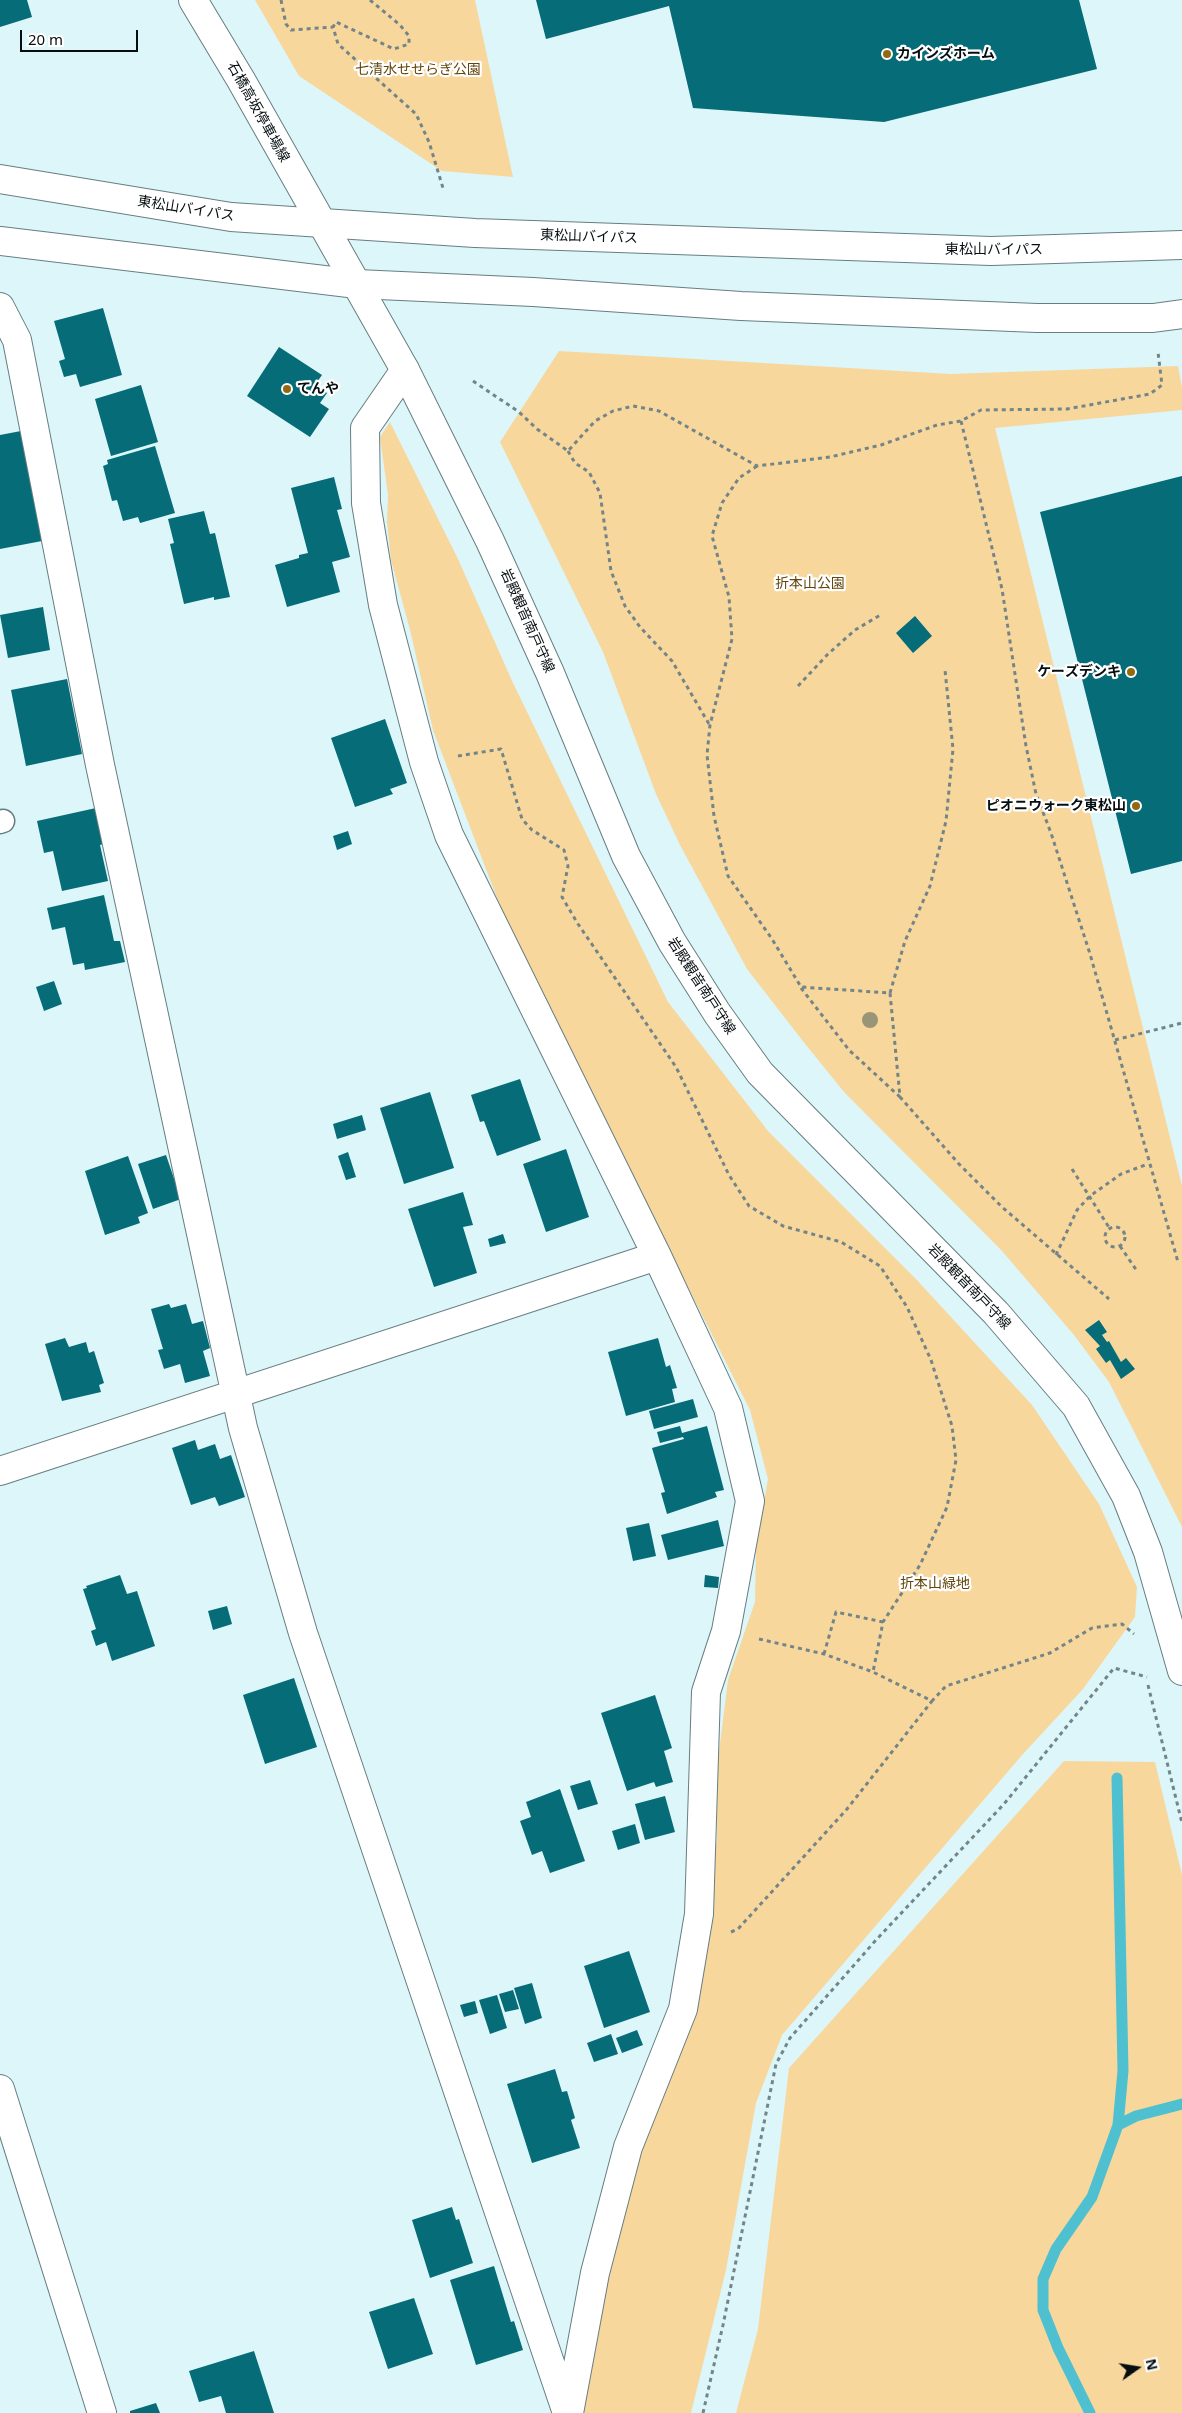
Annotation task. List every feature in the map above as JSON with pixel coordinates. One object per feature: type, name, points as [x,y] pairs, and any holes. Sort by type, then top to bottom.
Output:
[{"type":"main road","name":"石橋高坂停車場線","points":[[193,0],[242,80],[322,224]]},
{"type":"main road","name":"東松山バイパス","points":[[0,180],[231,217],[474,234],[991,251],[1182,245]]},
{"type":"main road","name":"岩殿観音南戸守線","points":[[322,224],[404,370],[490,541],[550,673],[626,856],[672,942],[717,1012],[760,1073],[996,1313],[1076,1406],[1129,1504],[1148,1552],[1182,1671]]},
{"type":"main road","points":[[0,241],[357,284],[533,292],[741,306],[1037,318],[1153,318],[1182,314]]},
{"type":"main road","points":[[0,307],[17,340],[100,764],[234,1394],[303,1634],[568,2413]]},
{"type":"main road","points":[[404,370],[365,428],[366,503],[383,605],[424,762],[449,835],[657,1256],[728,1408],[750,1501],[726,1631],[706,1692],[698,1914],[683,2010],[628,2147],[595,2273],[568,2413]]},
{"type":"main road","points":[[0,1471],[657,1256]]},
{"type":"main road","points":[[0,2089],[102,2413]]},
{"type":"path","points":[[281,0],[286,24],[291,30],[333,27]]},
{"type":"path","points":[[370,0],[400,25],[409,36],[409,44],[394,49],[380,44],[344,24],[336,22],[333,27],[338,44],[416,114],[429,142],[443,188]]},
{"type":"path","points":[[1109,1299],[1056,1255],[958,1163],[900,1097],[849,1050],[801,987],[772,939],[728,876],[714,816],[707,755],[710,725],[732,639],[729,597],[712,536],[722,503],[739,478],[757,466],[830,457],[881,445],[938,425],[961,421],[981,410],[1067,409],[1150,394],[1162,385],[1153,318]]},
{"type":"path","points":[[473,381],[519,412],[537,429],[568,451],[575,462],[589,472],[600,493],[611,571],[625,606],[640,627],[672,661],[710,725]]},
{"type":"path","points":[[568,451],[595,421],[613,411],[633,406],[659,411],[757,466]]},
{"type":"path","points":[[961,421],[1002,589],[1026,746],[1036,794],[1070,891],[1115,1040],[1148,1164],[1178,1262]]},
{"type":"path","points":[[798,686],[828,654],[855,630],[882,614]]},
{"type":"path","points":[[900,1097],[890,993],[905,941],[930,886],[946,821],[953,749],[945,670]]},
{"type":"path","points":[[424,762],[501,749],[522,819],[532,830],[564,850],[568,866],[562,896],[578,924],[676,1067],[730,1175],[749,1206],[783,1226],[840,1242],[880,1266],[907,1307],[932,1360],[952,1426],[956,1460],[947,1507],[920,1565],[882,1622],[872,1672]]},
{"type":"path","points":[[801,987],[890,993]]},
{"type":"path","points":[[1115,1040],[1182,1023]]},
{"type":"path","points":[[1056,1255],[1077,1210],[1090,1196],[1121,1174],[1148,1164]]},
{"type":"path","points":[[1072,1169],[1110,1229]]},
{"type":"path","points":[[1114,1227],[1123,1230],[1125,1239],[1120,1246],[1115,1248],[1108,1244],[1105,1236],[1114,1227]]},
{"type":"path","points":[[1120,1246],[1137,1271]]},
{"type":"path","points":[[824,1654],[836,1612],[882,1622]]},
{"type":"path","points":[[694,1944],[722,1937],[738,1929],[847,1809],[932,1701],[946,1686],[1050,1653],[1092,1628],[1122,1624],[1139,1639]]},
{"type":"path","points":[[726,1631],[824,1654],[872,1672],[932,1701]]},
{"type":"path","points":[[703,2413],[776,2064],[790,2038],[876,1940],[1004,1804],[1114,1668],[1147,1677]]},
{"type":"path","points":[[1145,1668],[1182,1823]]},
{"type":"green space","name":"七清水せせらぎ公園","points":[[255,0],[475,0],[513,177],[442,171],[299,76]]},
{"type":"green space","name":"折本山公園","points":[[559,351],[951,374],[1178,366],[1182,388],[1182,410],[995,428],[1182,1186],[1182,1527],[1109,1382],[1074,1335],[1002,1251],[844,1092],[802,1040],[747,969],[680,845],[656,794],[603,652],[500,442]]},
{"type":"green space","name":"折本山緑地","points":[[390,422],[458,559],[513,683],[668,1002],[768,1131],[915,1278],[1032,1405],[1099,1504],[1137,1587],[1135,1617],[1083,1689],[1023,1754],[782,2035],[756,2103],[726,2270],[691,2413],[577,2413],[609,2259],[641,2146],[703,1961],[717,1838],[717,1768],[728,1680],[755,1602],[756,1547],[768,1479],[750,1410],[513,940],[433,730],[410,630],[391,560],[387,522],[388,495],[380,437]]},
{"type":"green space","points":[[1064,1761],[1155,1762],[1182,1875],[1182,2413],[736,2413],[758,2329],[789,2068]]},
{"type":"building","points":[[0,0],[27,0],[32,17],[0,27]]},
{"type":"building","name":"カインズホーム","points":[[536,0],[1079,0],[1097,69],[884,122],[693,108],[669,6],[546,39]]},
{"type":"building","points":[[103,308],[122,375],[80,387],[76,374],[64,377],[59,361],[65,359],[54,321]]},
{"type":"building","name":"てんや","points":[[279,347],[322,375],[315,385],[327,393],[320,403],[329,409],[310,437],[247,396]]},
{"type":"building","points":[[141,385],[158,442],[111,456],[95,399]]},
{"type":"building","points":[[21,431],[42,541],[0,549],[0,435]]},
{"type":"building","points":[[155,446],[175,513],[140,523],[138,517],[123,521],[117,500],[112,501],[103,466],[108,464],[107,460]]},
{"type":"building","name":"ケーズデンキ","points":[[1182,476],[1182,861],[1131,874],[1040,512]]},
{"type":"building","points":[[334,477],[342,509],[337,510],[350,557],[332,562],[340,592],[287,607],[275,565],[299,558],[299,555],[308,553],[291,488]]},
{"type":"building","points":[[204,511],[210,534],[215,533],[230,597],[214,600],[214,597],[184,604],[170,544],[174,543],[168,519]]},
{"type":"building","points":[[43,607],[50,650],[8,658],[0,615]]},
{"type":"building","points":[[915,616],[932,636],[913,653],[896,633]]},
{"type":"building","points":[[67,679],[82,754],[26,766],[11,690]]},
{"type":"building","points":[[385,719],[407,783],[390,789],[393,794],[355,807],[331,738]]},
{"type":"building","points":[[96,808],[104,844],[100,845],[108,881],[62,891],[53,851],[44,853],[37,821]]},
{"type":"building","points":[[348,831],[352,844],[337,850],[333,836]]},
{"type":"building","points":[[104,895],[114,941],[120,941],[125,962],[85,970],[84,963],[73,965],[65,927],[52,930],[47,908]]},
{"type":"building","points":[[54,981],[62,1004],[44,1011],[36,987]]},
{"type":"building","points":[[520,1079],[541,1140],[497,1156],[484,1121],[480,1122],[471,1095]]},
{"type":"building","points":[[430,1092],[454,1168],[404,1184],[380,1108]]},
{"type":"building","points":[[362,1115],[366,1130],[337,1139],[333,1124]]},
{"type":"building","points":[[566,1149],[589,1217],[546,1232],[523,1164]]},
{"type":"building","points":[[348,1152],[356,1177],[346,1180],[338,1156]]},
{"type":"building","points":[[166,1155],[181,1199],[153,1209],[138,1164]]},
{"type":"building","points":[[128,1156],[148,1213],[138,1217],[140,1223],[105,1235],[85,1171]]},
{"type":"building","points":[[463,1192],[473,1225],[463,1227],[477,1273],[434,1287],[408,1209]]},
{"type":"building","points":[[503,1234],[506,1243],[490,1247],[488,1239]]},
{"type":"building","points":[[169,1304],[171,1308],[186,1304],[192,1324],[203,1321],[210,1348],[203,1351],[210,1376],[185,1383],[180,1364],[164,1369],[158,1350],[163,1349],[151,1309]]},
{"type":"building","points":[[1099,1320],[1107,1332],[1102,1335],[1107,1342],[1109,1341],[1121,1362],[1126,1358],[1135,1369],[1121,1379],[1110,1360],[1106,1363],[1096,1349],[1100,1346],[1085,1330]]},
{"type":"building","points":[[65,1338],[69,1347],[86,1342],[89,1353],[94,1351],[104,1383],[99,1385],[101,1392],[62,1401],[45,1344]]},
{"type":"building","points":[[658,1338],[666,1367],[670,1365],[677,1388],[672,1389],[675,1402],[626,1416],[608,1352]]},
{"type":"building","points":[[693,1399],[698,1417],[654,1429],[649,1411]]},
{"type":"building","points":[[680,1426],[682,1433],[707,1426],[724,1490],[715,1492],[717,1497],[667,1514],[661,1493],[665,1492],[652,1448],[684,1439],[683,1437],[660,1443],[657,1432]]},
{"type":"building","points":[[195,1440],[198,1450],[215,1444],[220,1459],[231,1455],[245,1497],[219,1506],[215,1497],[191,1505],[172,1448]]},
{"type":"building","points":[[718,1520],[724,1546],[668,1560],[661,1535]]},
{"type":"building","points":[[649,1523],[656,1556],[633,1561],[626,1528]]},
{"type":"building","points":[[120,1575],[127,1594],[137,1591],[155,1646],[112,1661],[106,1642],[96,1646],[91,1631],[96,1629],[83,1589],[87,1588],[86,1586]]},
{"type":"building","points":[[705,1575],[719,1577],[718,1588],[704,1587]]},
{"type":"building","points":[[227,1606],[232,1624],[213,1630],[208,1611]]},
{"type":"building","points":[[294,1678],[317,1747],[265,1764],[243,1695]]},
{"type":"building","points":[[655,1695],[672,1748],[664,1751],[673,1782],[656,1787],[654,1782],[627,1791],[601,1713]]},
{"type":"building","points":[[590,1780],[598,1804],[578,1810],[570,1786]]},
{"type":"building","points":[[560,1789],[585,1861],[550,1873],[542,1851],[532,1855],[520,1821],[531,1817],[526,1802]]},
{"type":"building","points":[[665,1796],[675,1832],[645,1840],[635,1804]]},
{"type":"building","points":[[635,1824],[640,1843],[618,1850],[612,1831]]},
{"type":"building","points":[[629,1951],[650,2012],[604,2028],[584,1966]]},
{"type":"building","points":[[532,1983],[542,2018],[525,2024],[514,1988]]},
{"type":"building","points":[[513,1990],[519,2009],[505,2012],[499,1994]]},
{"type":"building","points":[[497,1995],[507,2028],[490,2034],[479,2000]]},
{"type":"building","points":[[475,2001],[478,2013],[464,2017],[460,2005]]},
{"type":"building","points":[[637,2030],[643,2045],[622,2053],[616,2038]]},
{"type":"building","points":[[611,2034],[618,2054],[594,2062],[587,2043]]},
{"type":"building","points":[[555,2069],[562,2092],[567,2091],[575,2118],[571,2120],[580,2148],[532,2163],[507,2084]]},
{"type":"building","points":[[452,2207],[456,2220],[459,2219],[473,2263],[430,2278],[412,2220]]},
{"type":"building","points":[[494,2266],[511,2322],[514,2321],[523,2350],[476,2365],[450,2280]]},
{"type":"building","points":[[414,2298],[433,2354],[388,2369],[369,2312]]},
{"type":"building","points":[[254,2351],[274,2413],[226,2413],[221,2396],[199,2402],[189,2371]]},
{"type":"building","points":[[156,2403],[160,2413],[130,2413],[130,2411]]},
{"type":"waterway","points":[[1090,2413],[1058,2348],[1043,2310],[1043,2279],[1056,2249],[1092,2197],[1118,2125],[1123,2071],[1117,1778]]},
{"type":"waterway","points":[[1118,2125],[1136,2116],[1182,2104]]},
{"type":"place","name":"カインズホーム","points":[[887,54]]},
{"type":"place","name":"てんや","points":[[287,389]]},
{"type":"place","name":"ケーズデンキ","points":[[1131,672]]},
{"type":"place","name":"ピオニウォーク東松山","points":[[1136,806]]}]
